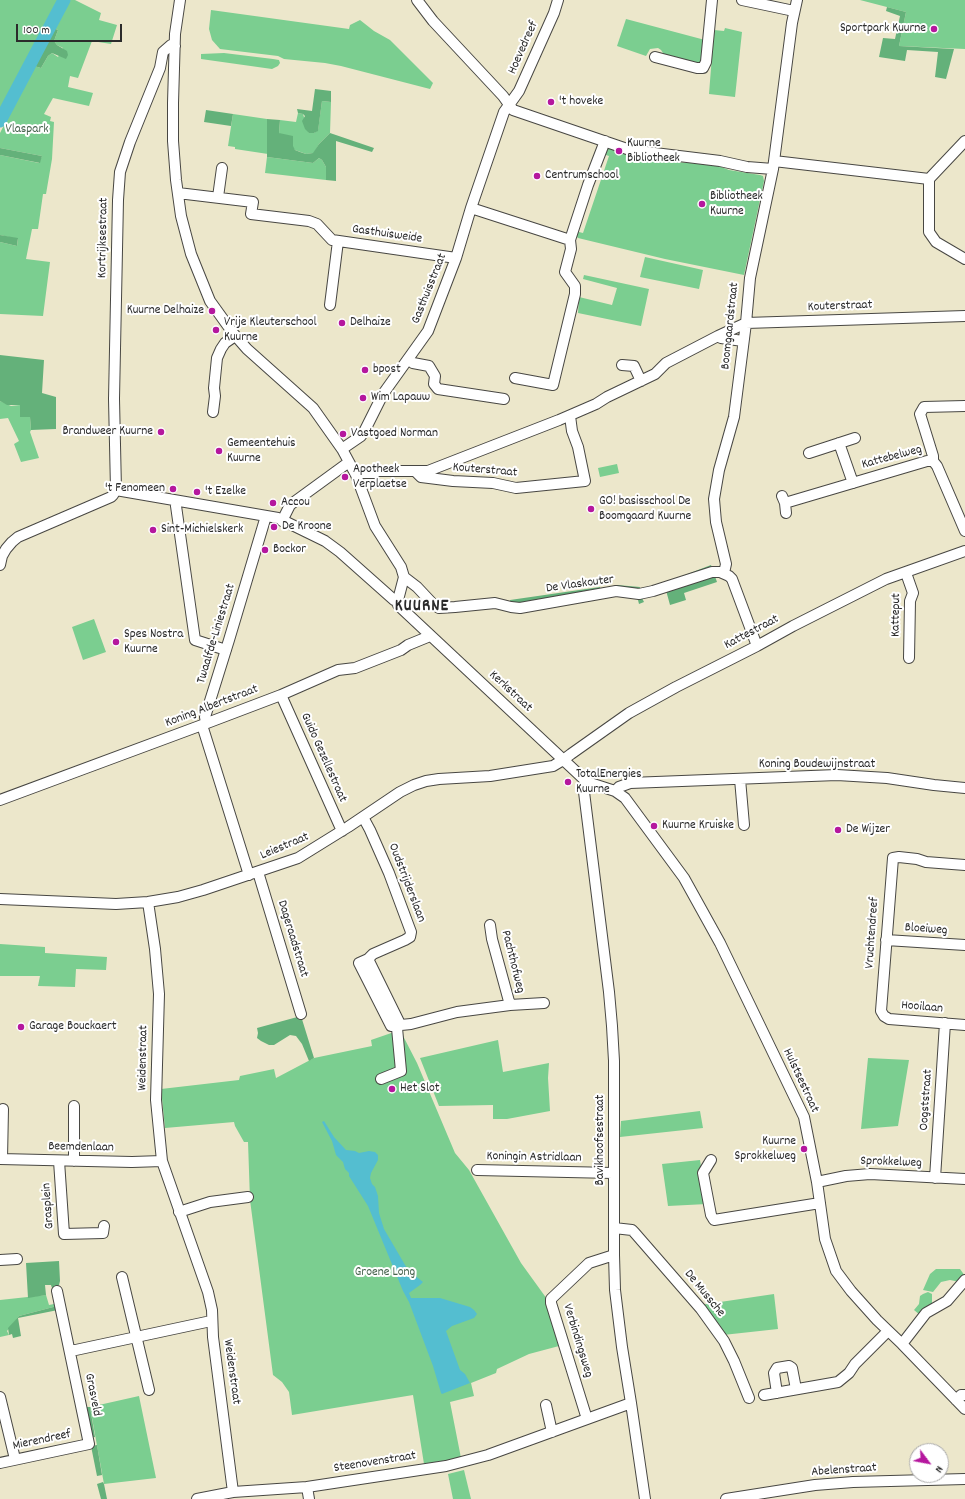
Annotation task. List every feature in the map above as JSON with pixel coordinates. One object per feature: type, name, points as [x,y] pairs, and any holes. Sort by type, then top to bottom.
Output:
[{"type":"street","points":[[180,0],[177,18],[174,141],[178,193],[185,235],[191,254],[201,281],[213,305],[235,336],[272,373],[292,388],[313,408],[342,450],[356,475],[375,526],[401,567],[404,578],[398,600]]},
{"type":"street","points":[[417,0],[433,21],[503,96],[513,110],[630,150],[720,161],[747,168],[774,165],[929,179]]},
{"type":"street","name":"Hoevedreef","points":[[509,104],[519,91],[554,13],[558,0]]},
{"type":"street","points":[[655,57],[697,68],[703,68],[706,62],[712,0]]},
{"type":"street","points":[[742,0],[794,11]]},
{"type":"street","name":"Boomgaardstraat","points":[[724,573],[726,564],[716,522],[714,499],[719,470],[734,417],[744,341],[750,278],[774,165],[794,11],[797,0]]},
{"type":"street","name":"Kortrijksestraat","points":[[118,493],[114,399],[118,200],[120,172],[130,142],[161,63],[163,52],[171,45],[176,46]]},
{"type":"street","points":[[161,63],[168,59],[176,59]]},
{"type":"street","name":"Gasthuisstraat","points":[[342,450],[361,436],[383,394],[428,331],[456,258],[500,121],[509,104]]},
{"type":"street","points":[[515,378],[553,385],[576,286],[565,272],[571,249],[570,240],[588,185],[606,141]]},
{"type":"street","points":[[965,141],[929,179],[929,232],[936,242],[965,259]]},
{"type":"street","points":[[218,197],[222,168]]},
{"type":"street","name":"Gasthuisweide","points":[[178,193],[253,202],[252,214],[317,224],[332,240],[456,258]]},
{"type":"street","points":[[471,208],[570,240]]},
{"type":"street","name":"Gasthuisweide","points":[[330,304],[338,241]]},
{"type":"street","name":"Kouterstraat","points":[[356,475],[361,473],[374,473],[377,471],[428,471],[442,466],[570,416],[655,374],[666,363],[746,323],[965,316]]},
{"type":"street","points":[[212,412],[215,396],[214,388],[217,358],[225,343],[235,336]]},
{"type":"street","points":[[718,336],[721,338],[744,341]]},
{"type":"street","points":[[408,359],[413,363],[429,366],[435,376],[434,384],[438,389],[504,399]]},
{"type":"street","points":[[622,365],[634,366],[641,381]]},
{"type":"street","points":[[933,461],[933,456],[920,414],[924,406],[965,406]]},
{"type":"street","name":"Kouterstraat","points":[[415,471],[421,477],[453,481],[493,483],[516,488],[585,481],[578,446],[572,432],[570,416]]},
{"type":"street","points":[[809,452],[855,438]]},
{"type":"street","name":"Kattebelweg","points":[[839,443],[853,483]]},
{"type":"street","name":"Kattebelweg","points":[[785,504],[927,461],[933,461],[937,466],[965,531]]},
{"type":"street","points":[[282,521],[290,505],[349,462]]},
{"type":"street","points":[[0,565],[2,556],[6,549],[18,538],[118,493]]},
{"type":"street","name":"Kerkstraat","points":[[118,493],[266,516],[282,521],[325,541],[394,600],[398,600],[398,605],[430,636],[587,782],[615,791]]},
{"type":"street","points":[[177,502],[176,506],[195,640],[226,650]]},
{"type":"street","name":"Twaalfde-Liniestraat","points":[[204,724],[256,552],[258,538],[266,516]]},
{"type":"street","name":"Kattestraat","points":[[563,760],[629,713],[793,626],[886,579],[965,551]]},
{"type":"street","name":"De Vlaskouter","points":[[404,578],[438,607],[448,608],[495,603],[520,608],[616,591],[639,594],[654,591],[712,572],[724,573]]},
{"type":"street","points":[[724,573],[732,579],[757,646]]},
{"type":"street","name":"Katteput","points":[[906,573],[913,593],[910,601],[909,658]]},
{"type":"street","name":"Koning Albertstraat","points":[[0,800],[281,695],[338,670],[355,668],[401,650],[408,645],[430,636]]},
{"type":"street","name":"Guido Gezellestraat","points":[[281,695],[342,831]]},
{"type":"street","name":"Dageraadstraat","points":[[204,724],[301,1014]]},
{"type":"street","name":"Leiestraat","points":[[0,899],[116,904],[148,902],[178,897],[254,874],[298,858],[342,831],[400,792],[414,785],[426,781],[490,776],[553,766],[563,760]]},
{"type":"street","name":"Koning Boudewijnstraat","points":[[615,791],[619,787],[630,783],[837,775],[887,778],[934,786],[965,788]]},
{"type":"street","name":"Koning Boudewijnstraat","points":[[740,779],[744,825]]},
{"type":"street","name":"Bavikhoofsestraat","points":[[587,782],[584,786],[584,792],[612,1026],[614,1069],[613,1173],[615,1290],[645,1499]]},
{"type":"street","name":"Hulstsestraat","points":[[615,791],[625,798],[684,878],[720,943],[804,1117],[817,1182],[827,1248],[836,1271],[860,1302],[888,1331],[960,1397],[965,1409]]},
{"type":"street","name":"Oudstrijderslaan","points":[[363,817],[389,873],[411,932],[410,937],[373,954],[368,959],[400,1024]]},
{"type":"street","name":"Vruchtendreef","points":[[881,1011],[893,858],[899,857],[917,859],[926,862],[965,865]]},
{"type":"street","name":"Weidenstraat","points":[[148,902],[155,949],[159,994],[156,1100],[162,1161],[208,1292],[212,1310],[212,1321],[233,1492]]},
{"type":"street","name":"Pachthofweg","points":[[490,925],[492,939],[510,1005]]},
{"type":"street","name":"Bloeiweg","points":[[886,940],[965,945]]},
{"type":"street","points":[[381,1080],[401,1071],[397,1028],[400,1024],[411,1024],[457,1012],[510,1005],[544,1003]]},
{"type":"street","name":"Hooilaan","points":[[881,1011],[884,1016],[889,1019],[965,1024]]},
{"type":"street","name":"Oogststraat","points":[[935,1178],[944,1023]]},
{"type":"street","points":[[74,1106],[74,1161]]},
{"type":"street","points":[[1,1159],[3,1109]]},
{"type":"street","name":"Beemdenlaan","points":[[1,1159],[132,1162],[162,1161]]},
{"type":"street","points":[[712,1160],[703,1173],[711,1215],[714,1220],[820,1203]]},
{"type":"street","name":"Grasplein","points":[[59,1161],[64,1234],[104,1233]]},
{"type":"street","name":"Koningin Astridlaan","points":[[477,1170],[613,1173]]},
{"type":"street","name":"Sprokkelweg","points":[[817,1182],[846,1176],[870,1174],[965,1180]]},
{"type":"street","points":[[179,1212],[210,1202],[248,1197]]},
{"type":"street","name":"De Mussche","points":[[614,1228],[632,1230],[701,1309],[726,1345],[749,1398]]},
{"type":"street","name":"Verbindingsweg","points":[[587,1420],[551,1299],[589,1263],[614,1256]]},
{"type":"street","points":[[0,1260],[17,1259]]},
{"type":"street","points":[[122,1277],[149,1390]]},
{"type":"street","points":[[902,1344],[926,1313],[948,1301],[965,1280]]},
{"type":"street","name":"Grasveld","points":[[57,1291],[71,1351],[89,1444]]},
{"type":"street","points":[[71,1351],[212,1321]]},
{"type":"street","points":[[764,1395],[838,1382],[849,1373],[855,1364],[888,1331]]},
{"type":"street","points":[[777,1392],[774,1373],[777,1368],[789,1366],[792,1368],[796,1389]]},
{"type":"street","points":[[0,1397],[15,1460]]},
{"type":"street","name":"Steenovenstraat","points":[[197,1499],[233,1492],[307,1486],[454,1464],[483,1456],[587,1420],[631,1402]]},
{"type":"street","points":[[546,1405],[552,1432]]},
{"type":"street","name":"Mierendreef","points":[[0,1463],[89,1444]]},
{"type":"street","name":"Abelenstraat","points":[[726,1499],[786,1494],[815,1485],[853,1482],[965,1479]]},
{"type":"street","points":[[307,1486],[309,1499]]},
{"type":"green space","points":[[0,0],[59,0],[0,113]]},
{"type":"green space","name":"Vlaspark","points":[[68,0],[75,0],[101,13],[99,20],[117,25],[111,44],[92,41],[78,78],[70,76],[68,87],[93,93],[89,106],[53,98],[44,114],[51,117],[50,121],[54,122],[52,159],[46,194],[43,194],[38,229],[32,229],[26,259],[50,262],[43,316],[0,314],[0,242],[17,246],[18,239],[0,235],[0,155],[39,163],[42,156],[0,148],[0,133],[34,66],[41,68],[48,56],[52,53],[58,57],[63,48],[57,45],[54,41],[58,30],[53,28]]},
{"type":"green space","name":"Sportpark Kuurne","points":[[860,0],[965,0],[965,49],[899,46],[906,12]]},
{"type":"green space","points":[[887,7],[906,12],[899,46],[954,49],[946,79],[935,77],[938,52],[907,50],[905,61],[879,57],[883,38],[895,39],[900,16],[886,11]]},
{"type":"green space","points":[[211,10],[349,29],[350,25],[360,20],[374,31],[390,40],[433,83],[430,89],[341,66],[220,49],[212,40],[209,29]]},
{"type":"green space","points":[[626,19],[705,40],[702,62],[700,65],[665,56],[658,48],[650,49],[646,56],[617,46]]},
{"type":"green space","points":[[53,28],[58,30],[54,41],[57,45],[67,51],[68,55],[66,59],[52,53],[48,56],[41,68],[34,66]]},
{"type":"green space","points":[[725,28],[742,32],[735,97],[709,94],[714,30],[724,31]]},
{"type":"green space","points":[[224,53],[279,60],[280,63],[272,69],[201,59],[201,54]]},
{"type":"green space","points":[[315,89],[331,91],[331,102],[322,101],[318,131],[309,133],[305,129],[302,121],[305,116],[298,113],[297,109],[312,111]]},
{"type":"green space","points":[[322,101],[331,102],[330,133],[319,144],[314,153],[306,154],[295,150],[279,133],[280,120],[296,122],[298,113],[303,114],[309,133],[314,133],[318,130]]},
{"type":"green space","points":[[206,110],[233,114],[231,126],[204,122]]},
{"type":"green space","points":[[233,114],[267,119],[268,154],[235,149],[235,147],[228,146]]},
{"type":"green space","points":[[267,119],[280,120],[279,133],[293,136],[293,146],[295,150],[306,154],[313,153],[319,144],[330,133],[374,148],[372,152],[336,141],[336,181],[326,180],[326,167],[319,158],[313,163],[267,157]]},
{"type":"green space","points":[[612,147],[648,156],[651,160],[716,165],[729,170],[763,176],[764,181],[744,275],[665,259],[578,238],[575,231],[583,233],[609,156],[603,154],[605,150]]},
{"type":"green space","points":[[0,148],[42,156],[40,163],[0,155]]},
{"type":"green space","points":[[267,157],[313,163],[319,158],[326,167],[326,180],[265,173]]},
{"type":"green space","points":[[0,235],[18,238],[17,246],[0,242]]},
{"type":"green space","points":[[645,257],[703,270],[699,289],[640,277]]},
{"type":"green space","points":[[584,275],[649,289],[641,326],[578,313],[579,297],[612,305],[617,288],[583,279]]},
{"type":"green space","points":[[0,355],[44,360],[42,393],[56,397],[56,429],[31,430],[30,417],[20,417],[20,405],[7,405],[0,401]]},
{"type":"green space","points":[[0,401],[11,406],[20,405],[30,417],[30,432],[39,458],[21,462],[14,444],[19,441],[8,418],[0,419]]},
{"type":"green space","points":[[617,464],[619,473],[600,477],[598,468]]},
{"type":"green space","points":[[711,565],[717,582],[684,593],[686,600],[670,605],[664,583]]},
{"type":"green space","points":[[617,585],[640,587],[639,592],[644,602],[639,604],[638,600],[633,596],[617,595]]},
{"type":"green space","points":[[600,587],[601,592],[511,606],[510,600]]},
{"type":"green space","points":[[94,619],[106,652],[83,660],[72,627]]},
{"type":"green space","points":[[0,944],[45,947],[45,953],[107,957],[106,970],[76,969],[75,987],[38,986],[40,976],[0,976]]},
{"type":"green space","points":[[301,1016],[314,1058],[309,1061],[302,1044],[296,1036],[290,1035],[274,1045],[269,1045],[257,1038],[257,1028]]},
{"type":"green space","name":"Groene Long","points":[[400,1030],[417,1063],[455,1153],[469,1170],[521,1263],[547,1299],[559,1346],[529,1354],[497,1369],[496,1373],[471,1383],[474,1396],[450,1402],[461,1458],[424,1464],[413,1395],[292,1415],[289,1392],[282,1382],[273,1375],[250,1200],[248,1142],[244,1142],[234,1122],[165,1128],[161,1089],[239,1080],[240,1076],[274,1069],[276,1078],[314,1058],[372,1046],[371,1040]]},
{"type":"green space","points":[[498,1040],[503,1072],[549,1063],[548,1078],[550,1111],[507,1119],[493,1119],[493,1105],[439,1106],[420,1058]]},
{"type":"green space","points":[[868,1058],[909,1060],[898,1126],[861,1129]]},
{"type":"green space","points":[[700,1111],[703,1128],[620,1137],[621,1121]]},
{"type":"green space","points":[[700,1160],[707,1204],[668,1206],[662,1164]]},
{"type":"green space","points":[[59,1261],[59,1285],[52,1288],[51,1285],[45,1285],[46,1295],[28,1298],[26,1263]]},
{"type":"green space","points":[[936,1269],[960,1269],[965,1276],[960,1282],[950,1280],[941,1282],[933,1292],[923,1290],[930,1274]]},
{"type":"green space","points":[[928,1292],[932,1294],[932,1307],[920,1315],[914,1310],[919,1304],[920,1296]]},
{"type":"green space","points":[[774,1294],[778,1329],[723,1335],[700,1305]]},
{"type":"green space","points":[[46,1295],[49,1305],[54,1304],[57,1306],[19,1316],[7,1331],[9,1335],[0,1337],[0,1300]]},
{"type":"green space","points":[[57,1306],[58,1310],[18,1318],[21,1336],[13,1338],[12,1334],[9,1335],[8,1328],[19,1316]]},
{"type":"green space","points":[[139,1396],[156,1478],[104,1484],[90,1407]]},
{"type":"green space","points":[[85,1407],[90,1407],[95,1437],[90,1438]]},
{"type":"green space","points":[[97,1445],[102,1475],[97,1476],[91,1446]]},
{"type":"green space","points":[[464,1470],[471,1499],[453,1499],[448,1474]]},
{"type":"green space","points":[[103,1482],[107,1499],[101,1499],[97,1484]]},
{"type":"water","points":[[324,1121],[334,1137],[346,1150],[359,1153],[369,1151],[375,1152],[378,1155],[378,1160],[370,1178],[378,1196],[379,1213],[384,1229],[408,1270],[423,1282],[409,1293],[411,1298],[440,1298],[470,1307],[477,1314],[474,1318],[452,1326],[446,1331],[460,1370],[465,1374],[470,1383],[442,1394],[441,1393],[433,1366],[409,1302],[368,1206],[349,1176],[349,1173],[345,1169],[343,1162],[336,1155],[332,1141],[322,1122]]},
{"type":"waterway","points":[[0,121],[64,0]]},
{"type":"place","name":"Sportpark Kuurne","points":[[934,29]]},
{"type":"place","name":"'t hoveke","points":[[551,102]]},
{"type":"place","name":"Kuurne Bibliotheek","points":[[619,151]]},
{"type":"place","name":"Centrumschool","points":[[537,176]]},
{"type":"place","name":"Bibliotheek Kuurne","points":[[702,204]]},
{"type":"place","name":"Kuurne Delhaize","points":[[212,311]]},
{"type":"place","name":"Delhaize","points":[[342,323]]},
{"type":"place","name":"Vrije Kleuterschool Kuurne","points":[[216,330]]},
{"type":"place","name":"bpost","points":[[365,370]]},
{"type":"place","name":"Wim Lapauw","points":[[363,398]]},
{"type":"place","name":"Brandweer Kuurne","points":[[161,432]]},
{"type":"place","name":"Vastgoed Norman","points":[[343,434]]},
{"type":"place","name":"Gemeentehuis Kuurne","points":[[219,451]]},
{"type":"place","name":"Apotheek Verplaetse","points":[[345,477]]},
{"type":"place","name":"'t Fenomeen","points":[[173,489]]},
{"type":"place","name":"'t Ezelke","points":[[197,492]]},
{"type":"place","name":"Accou","points":[[273,503]]},
{"type":"place","name":"GO! basisschool De Boomgaard Kuurne","points":[[591,509]]},
{"type":"place","name":"De Kroone","points":[[274,527]]},
{"type":"place","name":"Sint-Michielskerk","points":[[153,530]]},
{"type":"place","name":"Bockor","points":[[265,550]]},
{"type":"place","name":"Spes Nostra Kuurne","points":[[116,642]]},
{"type":"place","name":"TotalEnergies Kuurne","points":[[568,782]]},
{"type":"place","name":"Kuurne Kruiske","points":[[654,826]]},
{"type":"place","name":"De Wijzer","points":[[838,830]]},
{"type":"place","name":"Garage Bouckaert","points":[[21,1027]]},
{"type":"place","name":"Het Slot","points":[[392,1089]]},
{"type":"place","name":"Kuurne Sprokkelweg","points":[[804,1149]]},
{"type":"district","name":"KUURNE","points":[[422,608]]}]
